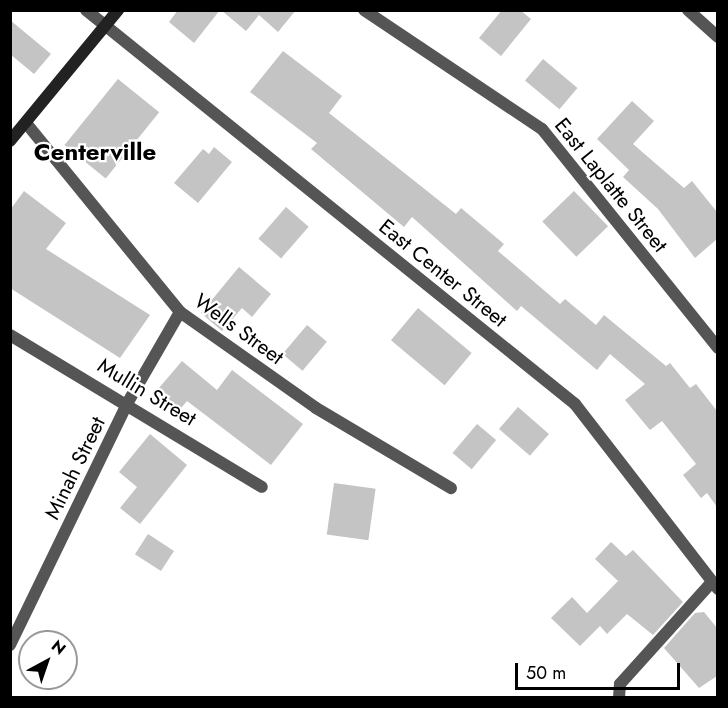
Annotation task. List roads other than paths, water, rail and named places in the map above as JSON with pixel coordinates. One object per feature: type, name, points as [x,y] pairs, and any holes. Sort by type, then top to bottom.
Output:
[{"type":"main road","points":[[10,141],[118,10]]},
{"type":"street","name":"East Center Street","points":[[86,10],[575,404],[715,585]]},
{"type":"street","name":"East Laplatte Street","points":[[364,10],[542,129],[717,348]]},
{"type":"street","points":[[688,10],[717,38]]},
{"type":"street","name":"Wells Street","points":[[26,123],[180,312],[316,408],[451,488]]},
{"type":"street","name":"Minah Street","points":[[10,645],[128,402],[180,312]]},
{"type":"street","name":"Mullin Street","points":[[10,335],[128,402],[262,487]]},
{"type":"street","points":[[619,698],[620,684],[715,585]]},
{"type":"district","name":"Centerville","points":[[95,152]]}]
